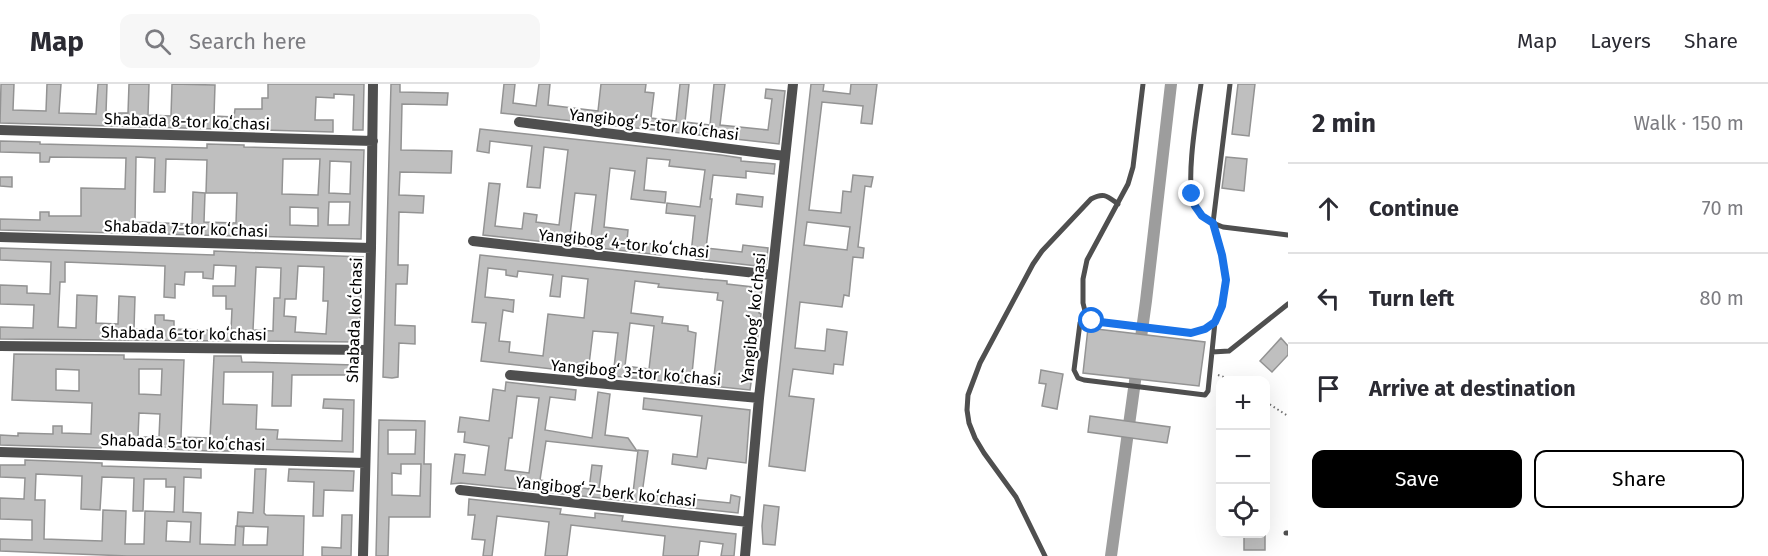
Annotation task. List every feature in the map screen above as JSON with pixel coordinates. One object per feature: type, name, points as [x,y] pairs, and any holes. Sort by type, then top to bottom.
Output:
[{"type":"street","name":"Shabada koʻchasi","points":[[363,556],[374,84]]},
{"type":"street","name":"Yangibogʻ koʻchasi","points":[[745,556],[759,398],[793,84]]},
{"type":"street","name":"Yangibogʻ 5-tor koʻchasi","points":[[519,122],[785,156]]},
{"type":"street","name":"Shabada 8-tor koʻchasi","points":[[0,130],[373,141]]},
{"type":"street","name":"Shabada 7-tor koʻchasi","points":[[0,237],[371,248]]},
{"type":"street","name":"Yangibogʻ 4-tor koʻchasi","points":[[473,241],[772,275]]},
{"type":"street","name":"Shabada 6-tor koʻchasi","points":[[0,346],[367,350]]},
{"type":"street","name":"Yangibogʻ 3-tor koʻchasi","points":[[510,375],[759,398]]},
{"type":"street","name":"Shabada 5-tor koʻchasi","points":[[0,452],[365,463]]},
{"type":"street","name":"Yangibogʻ 7-berk koʻchasi","points":[[460,490],[748,522]]},
{"type":"lane","points":[[1143,84],[1133,167],[1128,184],[1087,260],[1083,279],[1083,303],[1086,315],[1092,321],[1191,333],[1205,329],[1215,322]]},
{"type":"lane","points":[[1201,84],[1190,179],[1195,206],[1202,216],[1213,223],[1234,229],[1288,235]]},
{"type":"lane","points":[[1086,315],[1080,323],[1074,370],[1078,378],[1205,395],[1208,391],[1215,322],[1222,306],[1226,280],[1213,223],[1230,84]]},
{"type":"lane","points":[[1045,556],[1016,497],[975,438],[969,423],[968,395],[980,363],[1042,251],[1091,199],[1104,195],[1118,204]]},
{"type":"lane","points":[[1212,352],[1229,351],[1288,304]]},
{"type":"path","points":[[1210,373],[1224,376]]},
{"type":"path","points":[[1270,405],[1288,416]]},
{"type":"building","points":[[1,84],[14,84],[13,110],[46,111],[47,84],[61,84],[59,113],[96,114],[98,84],[107,84],[106,113],[128,113],[129,84],[149,84],[148,115],[171,116],[172,84],[215,85],[214,116],[234,117],[235,109],[262,109],[262,98],[268,98],[268,84],[364,84],[363,130],[353,130],[354,95],[334,94],[334,98],[316,97],[315,120],[333,120],[333,132],[0,123]]},
{"type":"building","points":[[391,84],[400,84],[400,92],[448,93],[447,105],[402,104],[401,150],[452,151],[451,173],[400,172],[399,195],[424,196],[423,213],[399,212],[398,265],[408,265],[407,284],[396,284],[395,325],[415,326],[415,344],[399,343],[398,377],[392,378],[383,377]]},
{"type":"building","points":[[504,84],[515,84],[513,103],[536,106],[539,84],[550,84],[548,105],[598,111],[601,84],[646,84],[645,92],[654,93],[651,118],[676,121],[680,84],[689,84],[685,122],[710,125],[714,84],[725,84],[720,125],[768,130],[772,99],[765,98],[766,89],[785,91],[779,144],[501,113]]},
{"type":"building","points":[[811,84],[824,84],[823,91],[850,94],[851,84],[877,84],[872,124],[861,123],[863,106],[822,102],[809,210],[841,213],[843,191],[851,192],[853,175],[873,177],[871,187],[865,186],[858,247],[864,248],[863,258],[853,257],[849,296],[844,295],[842,307],[800,302],[795,348],[825,351],[827,329],[847,332],[843,365],[834,364],[833,374],[793,369],[789,396],[814,399],[805,471],[769,466]],"holes":[[[807,222],[850,227],[847,250],[804,245]]]},
{"type":"building","points":[[1238,84],[1255,84],[1249,136],[1232,134]]},
{"type":"building","points":[[480,129],[721,155],[741,158],[741,161],[775,164],[774,174],[746,171],[746,178],[713,175],[710,199],[712,199],[706,248],[742,252],[743,245],[768,248],[766,267],[696,259],[697,255],[691,254],[695,216],[666,213],[667,203],[700,207],[705,170],[669,166],[670,160],[647,158],[644,190],[666,192],[665,203],[631,199],[635,171],[610,168],[604,227],[628,230],[627,241],[662,245],[661,255],[483,235],[489,183],[500,184],[495,226],[522,229],[524,213],[537,215],[536,222],[559,225],[568,150],[544,147],[540,188],[527,187],[532,146],[490,141],[489,153],[477,151]],"holes":[[[575,193],[596,195],[591,237],[570,235]]]},
{"type":"building","points":[[0,141],[207,148],[207,144],[364,150],[361,239],[0,230],[0,219],[40,220],[40,212],[49,212],[49,216],[81,216],[81,188],[125,189],[126,158],[50,157],[49,162],[40,162],[40,153],[0,152]],"holes":[[[136,157],[155,158],[154,192],[165,192],[166,159],[207,160],[206,193],[237,193],[236,223],[204,222],[205,193],[193,192],[192,224],[135,222]],[[283,159],[320,159],[318,195],[282,194]],[[330,161],[351,162],[350,194],[329,193]],[[329,202],[350,202],[349,225],[328,225]],[[290,207],[318,208],[318,226],[290,225]]]},
{"type":"building","points":[[1226,157],[1247,159],[1244,191],[1222,188]]},
{"type":"building","points":[[0,177],[12,177],[12,187],[0,186]]},
{"type":"building","points":[[737,194],[763,197],[762,207],[736,204]]},
{"type":"building","points":[[0,248],[214,255],[214,251],[363,257],[359,342],[0,339],[0,327],[33,328],[34,305],[0,304],[0,285],[27,286],[27,293],[50,294],[51,262],[0,260]],"holes":[[[65,262],[165,266],[164,297],[175,298],[175,284],[184,285],[185,272],[203,272],[203,278],[213,279],[214,265],[236,266],[235,286],[213,286],[213,296],[226,296],[226,309],[232,309],[231,331],[174,329],[174,321],[164,320],[164,315],[155,315],[155,330],[134,329],[135,297],[119,296],[118,324],[96,323],[97,296],[77,295],[76,328],[58,327],[60,282],[65,282]],[[298,266],[324,267],[323,301],[328,301],[326,334],[295,332],[296,317],[284,316],[285,299],[296,299]],[[256,267],[281,268],[280,298],[274,298],[273,331],[253,330]]]},
{"type":"building","points":[[480,255],[727,281],[727,284],[762,288],[759,313],[761,314],[750,390],[613,376],[618,333],[593,331],[588,373],[481,361],[486,323],[472,322]],"holes":[[[488,268],[506,270],[506,275],[517,277],[518,271],[553,275],[550,296],[560,297],[562,276],[588,279],[584,318],[548,314],[543,356],[509,352],[510,342],[499,341],[503,310],[513,312],[514,300],[485,297]],[[635,281],[659,284],[658,287],[718,293],[717,300],[723,301],[714,376],[692,374],[696,333],[688,331],[688,326],[662,323],[663,317],[631,313]],[[630,323],[654,326],[649,369],[625,366]]]},
{"type":"building","points":[[1088,328],[1205,342],[1199,386],[1083,373]]},
{"type":"building","points":[[1281,338],[1288,346],[1288,355],[1272,372],[1260,361]]},
{"type":"building","points":[[14,354],[124,355],[124,359],[184,360],[181,437],[210,438],[214,356],[241,356],[242,362],[355,365],[355,375],[292,375],[291,406],[272,406],[273,372],[224,372],[223,404],[257,405],[256,429],[278,430],[277,439],[342,441],[343,409],[323,408],[324,399],[354,400],[353,452],[244,449],[243,451],[209,451],[101,445],[101,448],[0,445],[0,435],[53,434],[53,426],[62,426],[62,433],[91,434],[92,403],[12,400]],"holes":[[[56,369],[79,370],[79,391],[56,390]],[[139,369],[162,369],[161,395],[139,394]],[[139,413],[160,414],[159,437],[138,437]]]},
{"type":"building","points":[[1041,370],[1063,374],[1057,409],[1042,406],[1046,384],[1039,383]]},
{"type":"building","points":[[506,382],[576,390],[575,400],[550,397],[545,430],[592,438],[598,392],[610,394],[605,435],[628,438],[637,451],[546,441],[540,480],[589,489],[592,465],[602,466],[599,489],[633,493],[638,450],[648,451],[642,494],[730,503],[731,495],[740,497],[738,513],[461,483],[451,484],[455,454],[465,455],[463,473],[485,475],[489,446],[464,442],[465,432],[458,432],[460,417],[489,421],[493,389],[505,391]],"holes":[[[517,396],[539,398],[529,473],[505,470]]]},
{"type":"building","points":[[644,398],[750,410],[746,463],[708,458],[706,469],[672,464],[673,454],[697,457],[702,416],[643,409]]},
{"type":"building","points":[[1090,416],[1170,427],[1167,443],[1088,432]]},
{"type":"building","points":[[379,420],[425,421],[424,464],[431,464],[430,517],[389,517],[388,556],[376,556]],"holes":[[[388,430],[416,430],[415,454],[388,454]],[[401,464],[421,464],[420,496],[392,495],[392,473],[401,474]]]},
{"type":"building","points":[[25,460],[102,463],[102,466],[201,469],[201,478],[184,477],[183,512],[201,513],[200,544],[235,545],[236,526],[244,527],[243,545],[267,545],[268,527],[237,526],[238,512],[253,513],[255,469],[266,469],[264,513],[266,515],[304,516],[303,556],[128,556],[0,551],[0,539],[32,540],[32,520],[0,519],[0,498],[24,499],[25,478],[0,477],[0,465],[25,465]],"holes":[[[36,474],[82,476],[81,509],[100,510],[102,477],[134,478],[133,511],[143,511],[144,479],[166,479],[166,487],[175,487],[174,512],[145,511],[144,544],[125,544],[126,511],[103,510],[102,541],[44,539],[45,500],[35,500]],[[167,521],[191,522],[190,542],[166,541]]]},
{"type":"building","points":[[289,469],[354,471],[353,491],[324,490],[323,516],[313,516],[314,482],[288,481]]},
{"type":"building","points":[[469,499],[561,509],[560,514],[595,518],[595,513],[623,516],[622,521],[736,534],[734,556],[721,556],[723,544],[700,541],[698,556],[663,556],[665,536],[571,525],[567,556],[545,556],[549,522],[497,516],[492,556],[483,556],[485,540],[472,539],[475,515],[468,515]]},
{"type":"building","points":[[764,505],[779,507],[775,545],[763,544]]},
{"type":"building","points":[[342,515],[352,515],[351,556],[322,556],[322,547],[341,548]]},
{"type":"building","points":[[1244,538],[1265,538],[1265,550],[1244,550]]},
{"type":"waterway","points":[[1111,556],[1146,301],[1171,84]]},
{"type":"route","points":[[1092,321],[1191,333],[1205,329],[1215,322],[1222,306],[1226,280],[1222,255],[1213,223],[1202,216],[1195,206],[1192,194]]}]
